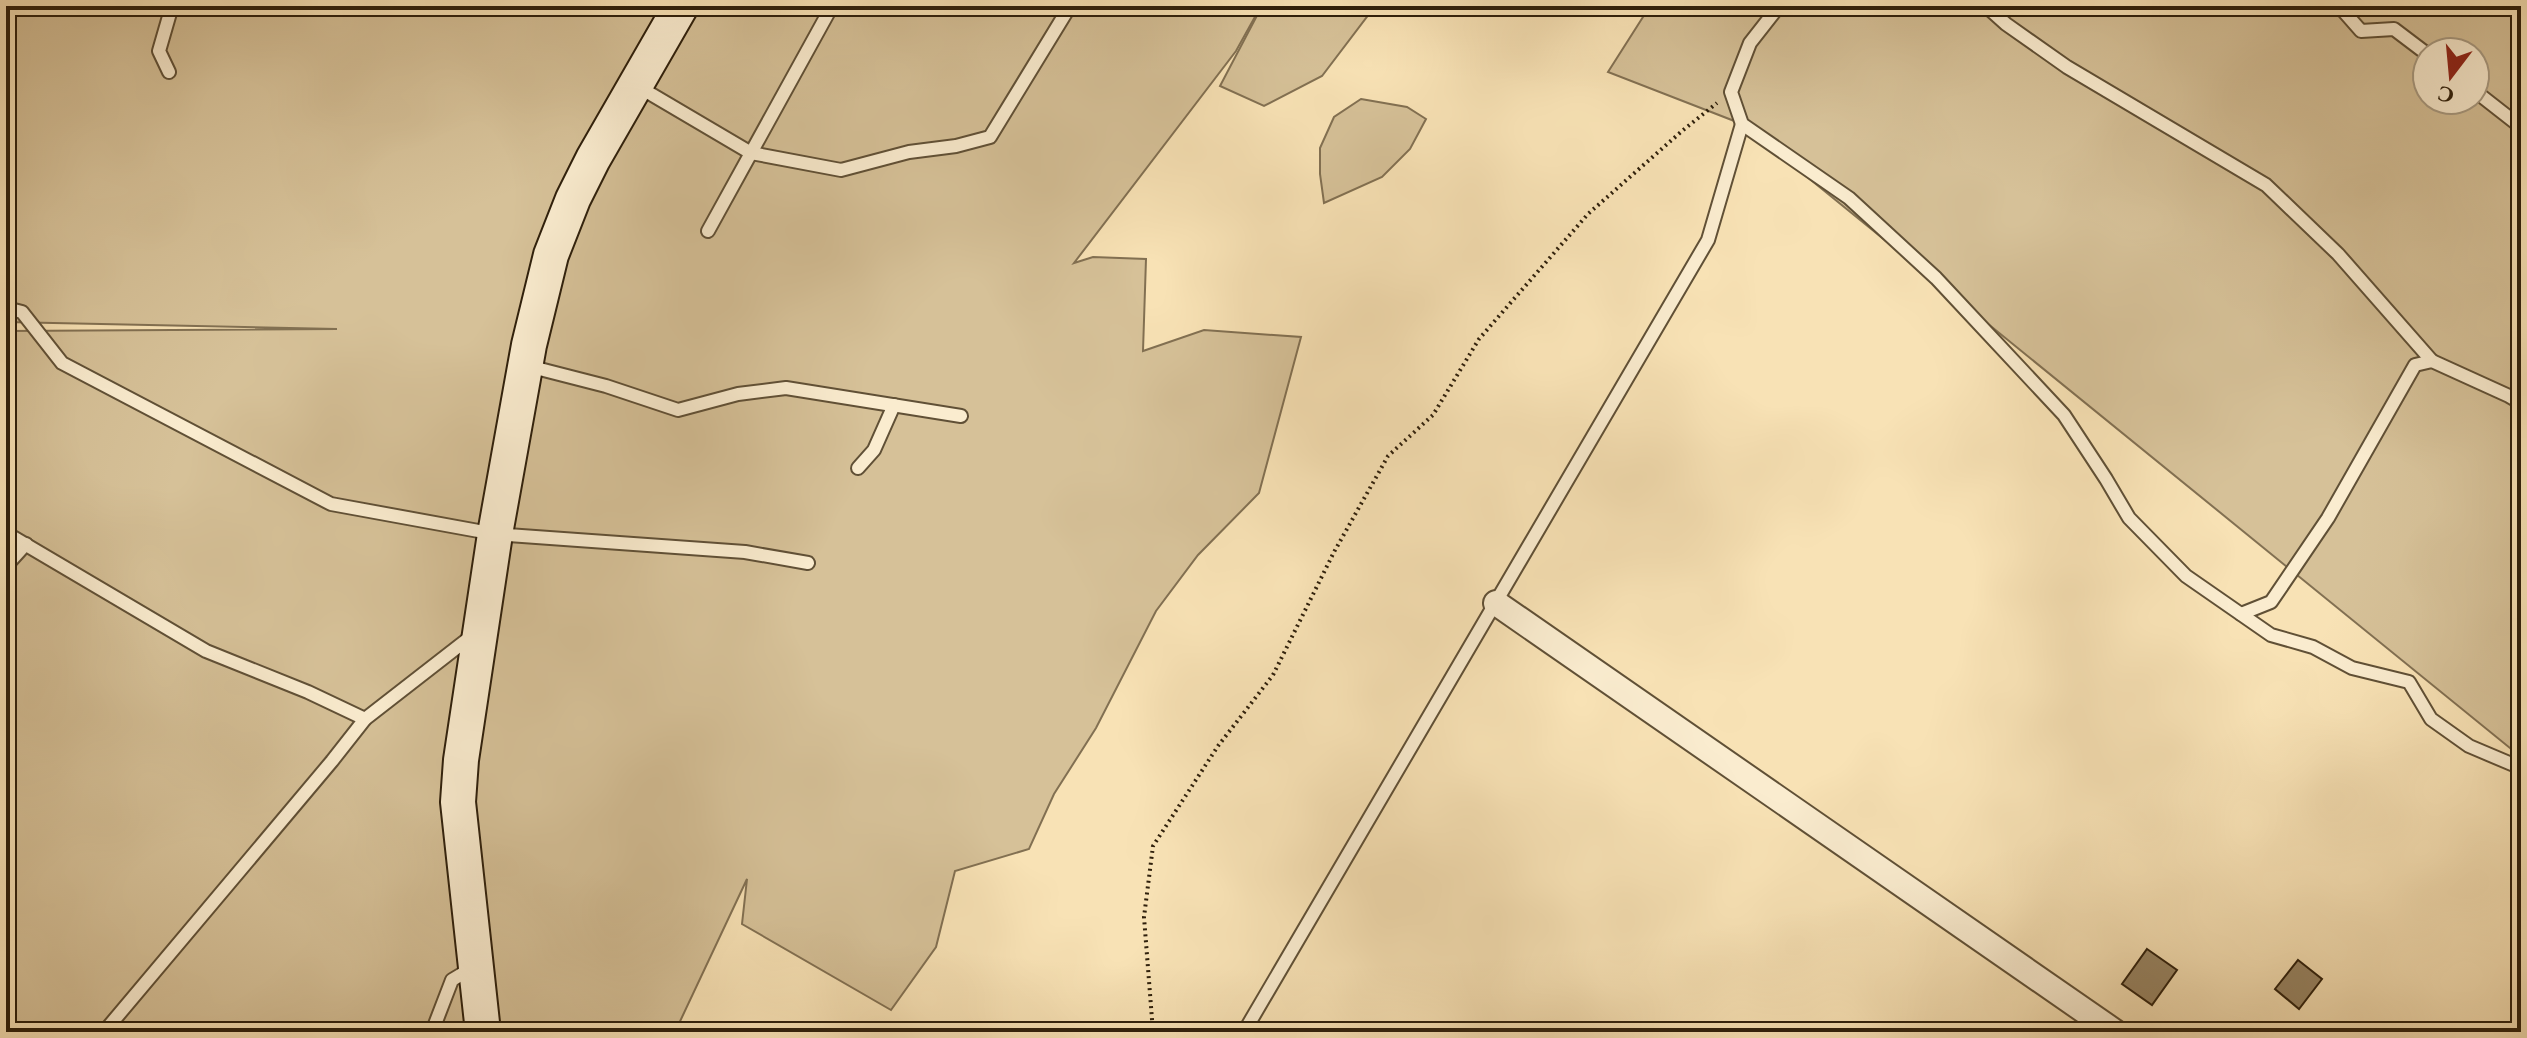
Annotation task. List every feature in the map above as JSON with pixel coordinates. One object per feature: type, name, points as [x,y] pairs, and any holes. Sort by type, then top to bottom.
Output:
[{"type":"street","points":[[483,1032],[458,802],[461,760],[495,534],[525,365],[561,225],[593,159],[681,6]]},
{"type":"street","points":[[1496,603],[2115,1032]]},
{"type":"lane","points":[[6,16],[9,6]]},
{"type":"lane","points":[[169,72],[159,51],[172,6]]},
{"type":"lane","points":[[708,231],[832,6]]},
{"type":"lane","points":[[636,85],[751,153],[841,170],[909,152],[956,146],[990,137],[1070,6]]},
{"type":"lane","points":[[1244,1032],[1708,240],[1742,124],[1731,92],[1750,43],[1779,6]]},
{"type":"lane","points":[[1986,6],[2067,67],[2266,185],[2338,254],[2432,361],[2521,403]]},
{"type":"lane","points":[[2339,6],[2361,31],[2394,29],[2411,42]]},
{"type":"lane","points":[[2491,104],[2521,127]]},
{"type":"lane","points":[[1742,124],[1849,198],[1936,278],[2064,415],[2129,518],[2186,576],[2271,635],[2313,647],[2352,668],[2409,682],[2431,719],[2469,746],[2521,768]]},
{"type":"lane","points":[[6,308],[22,312],[62,363],[331,504],[495,534],[745,552],[808,563]]},
{"type":"lane","points":[[2241,614],[2271,602],[2328,518],[2415,365],[2432,361]]},
{"type":"lane","points":[[525,365],[606,386],[678,410],[738,394],[786,388],[961,416]]},
{"type":"lane","points":[[858,468],[874,450],[894,405]]},
{"type":"lane","points":[[6,533],[206,651],[308,692],[365,719]]},
{"type":"lane","points":[[6,566],[26,544]]},
{"type":"lane","points":[[104,1032],[365,719],[481,628]]},
{"type":"lane","points":[[432,1032],[452,980],[475,966]]},
{"type":"path","points":[[1153,1032],[1144,917],[1153,846],[1218,746],[1273,675],[1334,552],[1388,456],[1433,415],[1479,339],[1588,214],[1731,92]]},
{"type":"shaded area","points":[[6,6],[1261,6],[1236,51],[1074,263],[1093,257],[1146,259],[1143,351],[1204,330],[1301,337],[1259,493],[1198,555],[1156,611],[1096,728],[1054,794],[1029,849],[955,871],[936,947],[891,1010],[742,924],[747,879],[675,1032],[6,1032],[6,331],[337,329],[6,322]]},
{"type":"shaded area","points":[[1262,6],[1370,6],[1369,14],[1322,76],[1264,106],[1220,86]]},
{"type":"shaded area","points":[[1650,6],[2521,6],[2521,757],[1742,124],[1608,72]]},
{"type":"shaded area","points":[[1361,99],[1407,107],[1426,119],[1410,149],[1382,177],[1324,203],[1320,148],[1334,117]]},
{"type":"building","points":[[2147,949],[2177,970],[2152,1005],[2122,984]]},
{"type":"building","points":[[2298,960],[2322,979],[2299,1009],[2275,989]]}]
